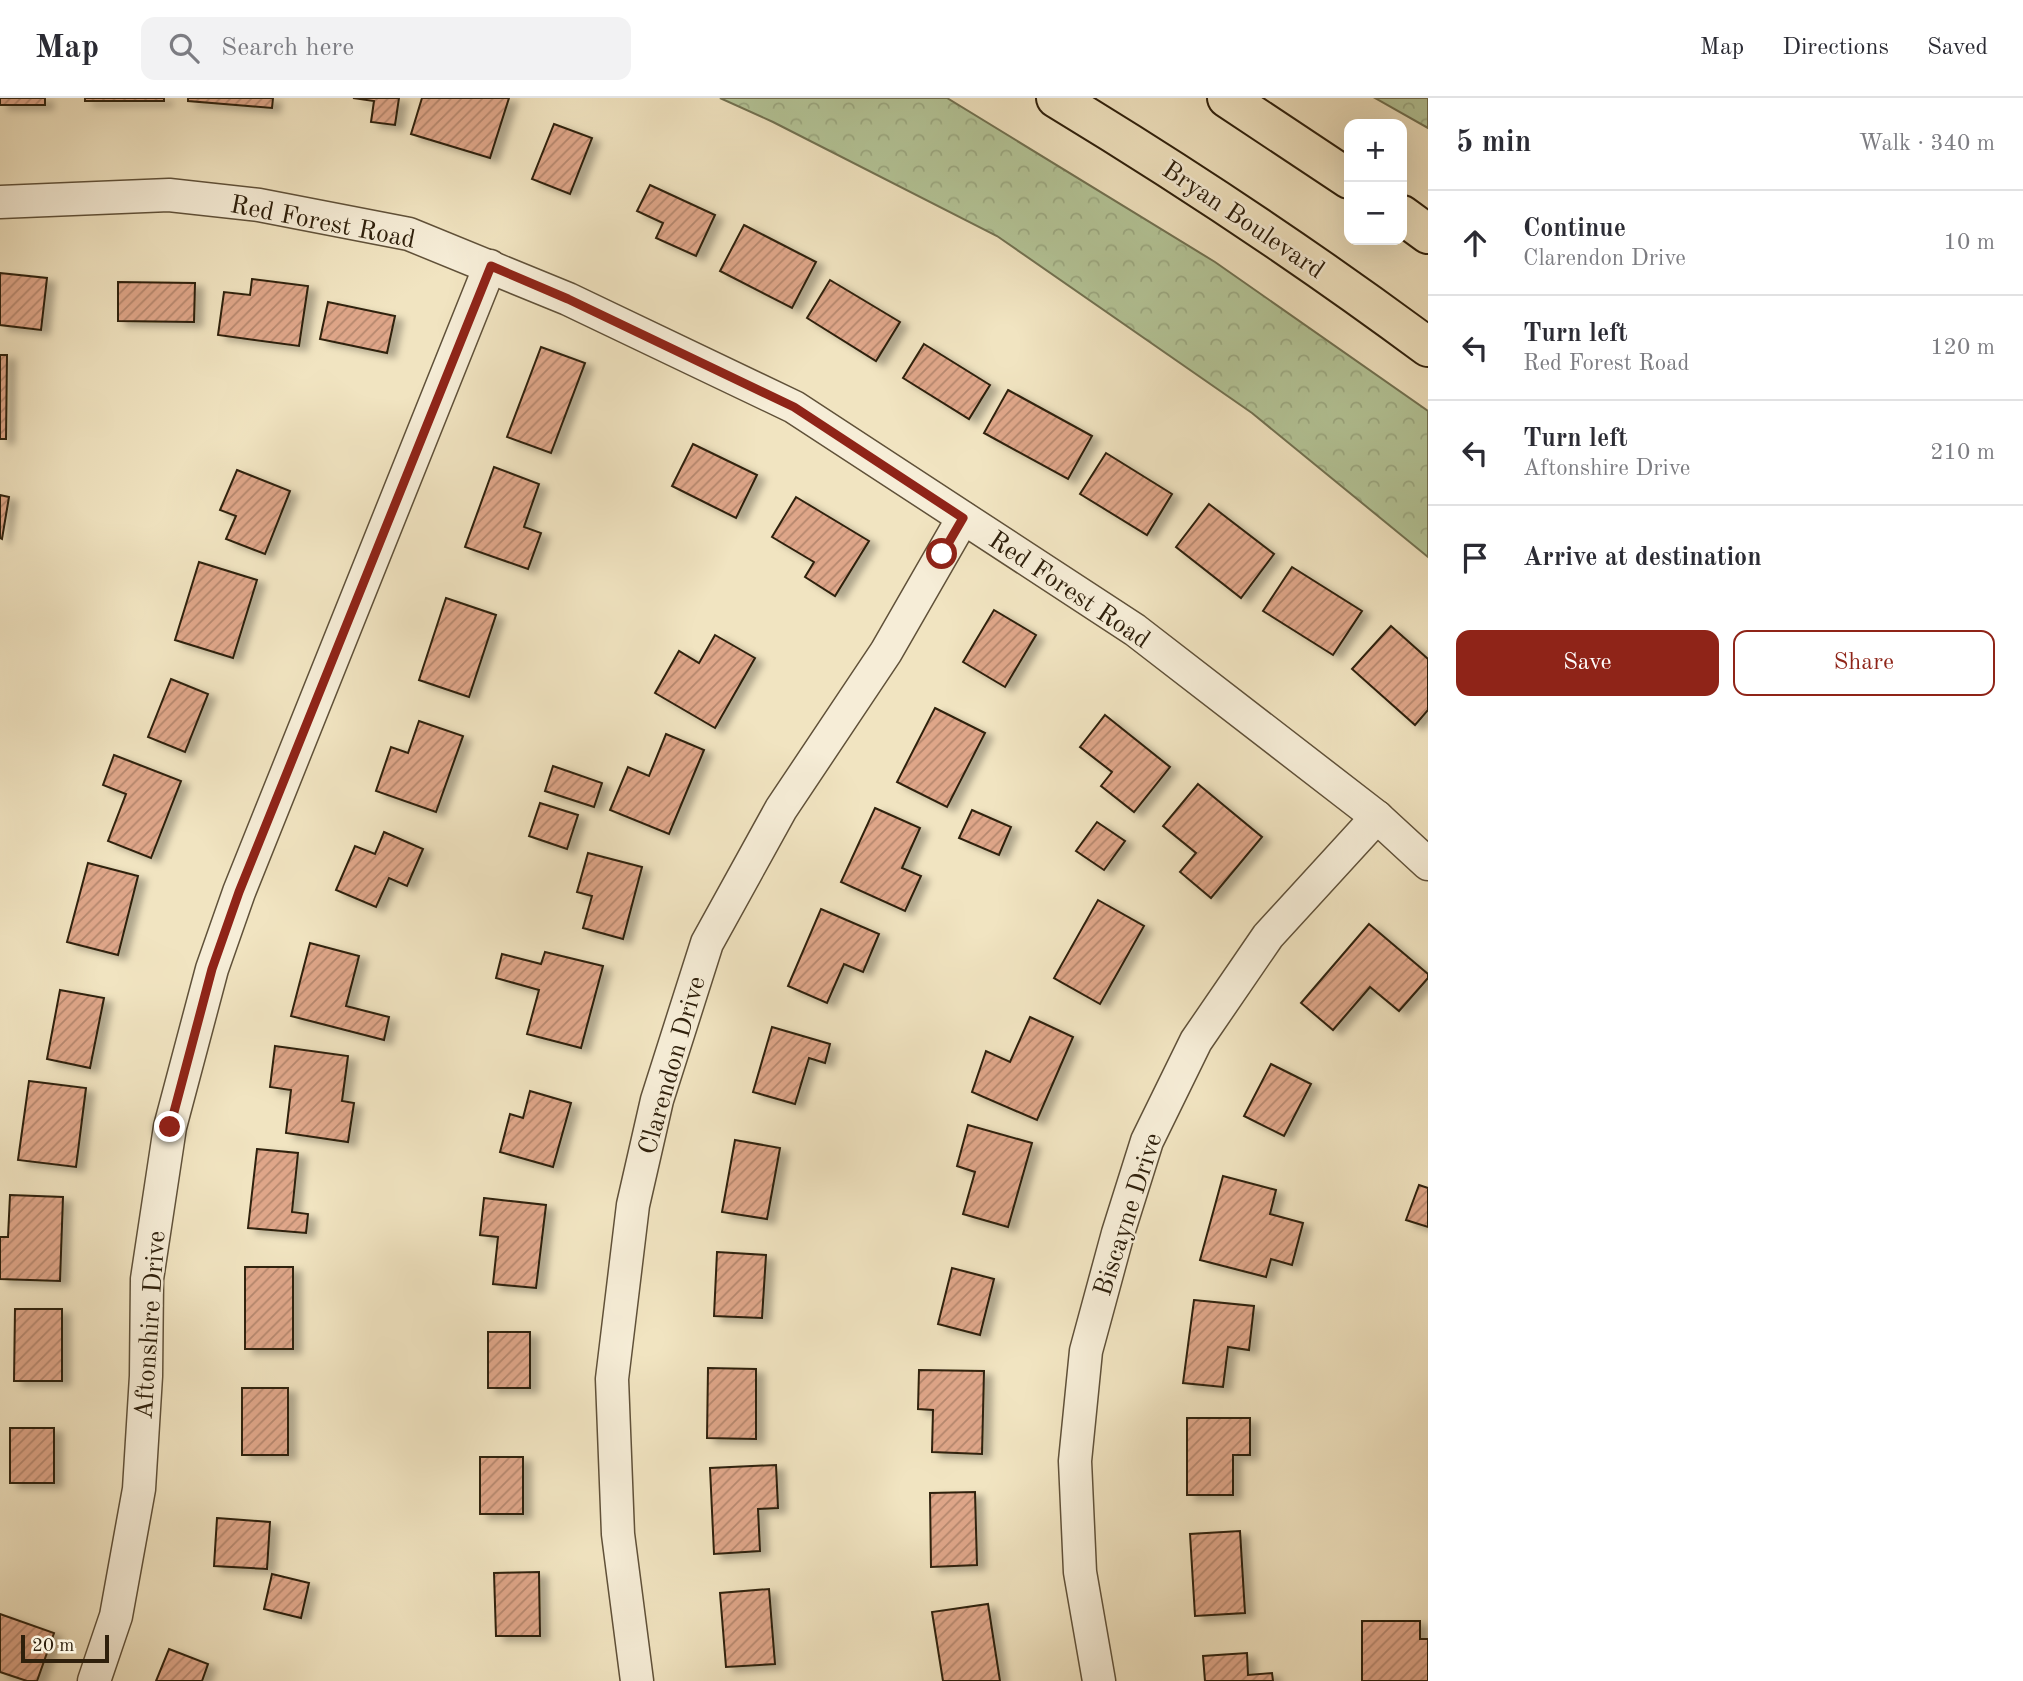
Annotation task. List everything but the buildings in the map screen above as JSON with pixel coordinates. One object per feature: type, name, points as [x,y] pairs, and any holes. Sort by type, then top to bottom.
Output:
[{"type":"highway","name":"Bryan Boulevard","points":[[1056,98],[1130,143],[1270,236],[1428,347]]},
{"type":"highway","points":[[1227,98],[1344,176]]},
{"type":"highway","points":[[1407,219],[1428,234]]},
{"type":"street","name":"Red Forest Road","points":[[0,202],[169,195],[259,205],[409,234],[568,299],[794,407],[1135,629],[1377,817],[1428,864]]},
{"type":"street","name":"Aftonshire Drive","points":[[94,1681],[116,1616],[139,1489],[146,1376],[147,1279],[170,1127],[212,969],[239,892],[491,266]]},
{"type":"street","name":"Clarendon Drive","points":[[637,1681],[618,1534],[612,1379],[634,1205],[657,1100],[707,943],[781,809],[886,652],[963,518]]},
{"type":"street","name":"Biscayne Drive","points":[[1099,1681],[1080,1572],[1075,1461],[1086,1351],[1118,1233],[1147,1141],[1196,1041],[1268,936],[1377,817]]},
{"type":"green space","points":[[720,98],[947,98],[1215,262],[1428,411],[1428,557],[1252,413],[997,236],[773,122]]},
{"type":"green space","points":[[1375,98],[1428,98],[1428,128]]},
{"type":"route","points":[[170,1127],[212,969],[239,892],[491,266],[568,299],[794,407],[963,518],[942,554]]}]
